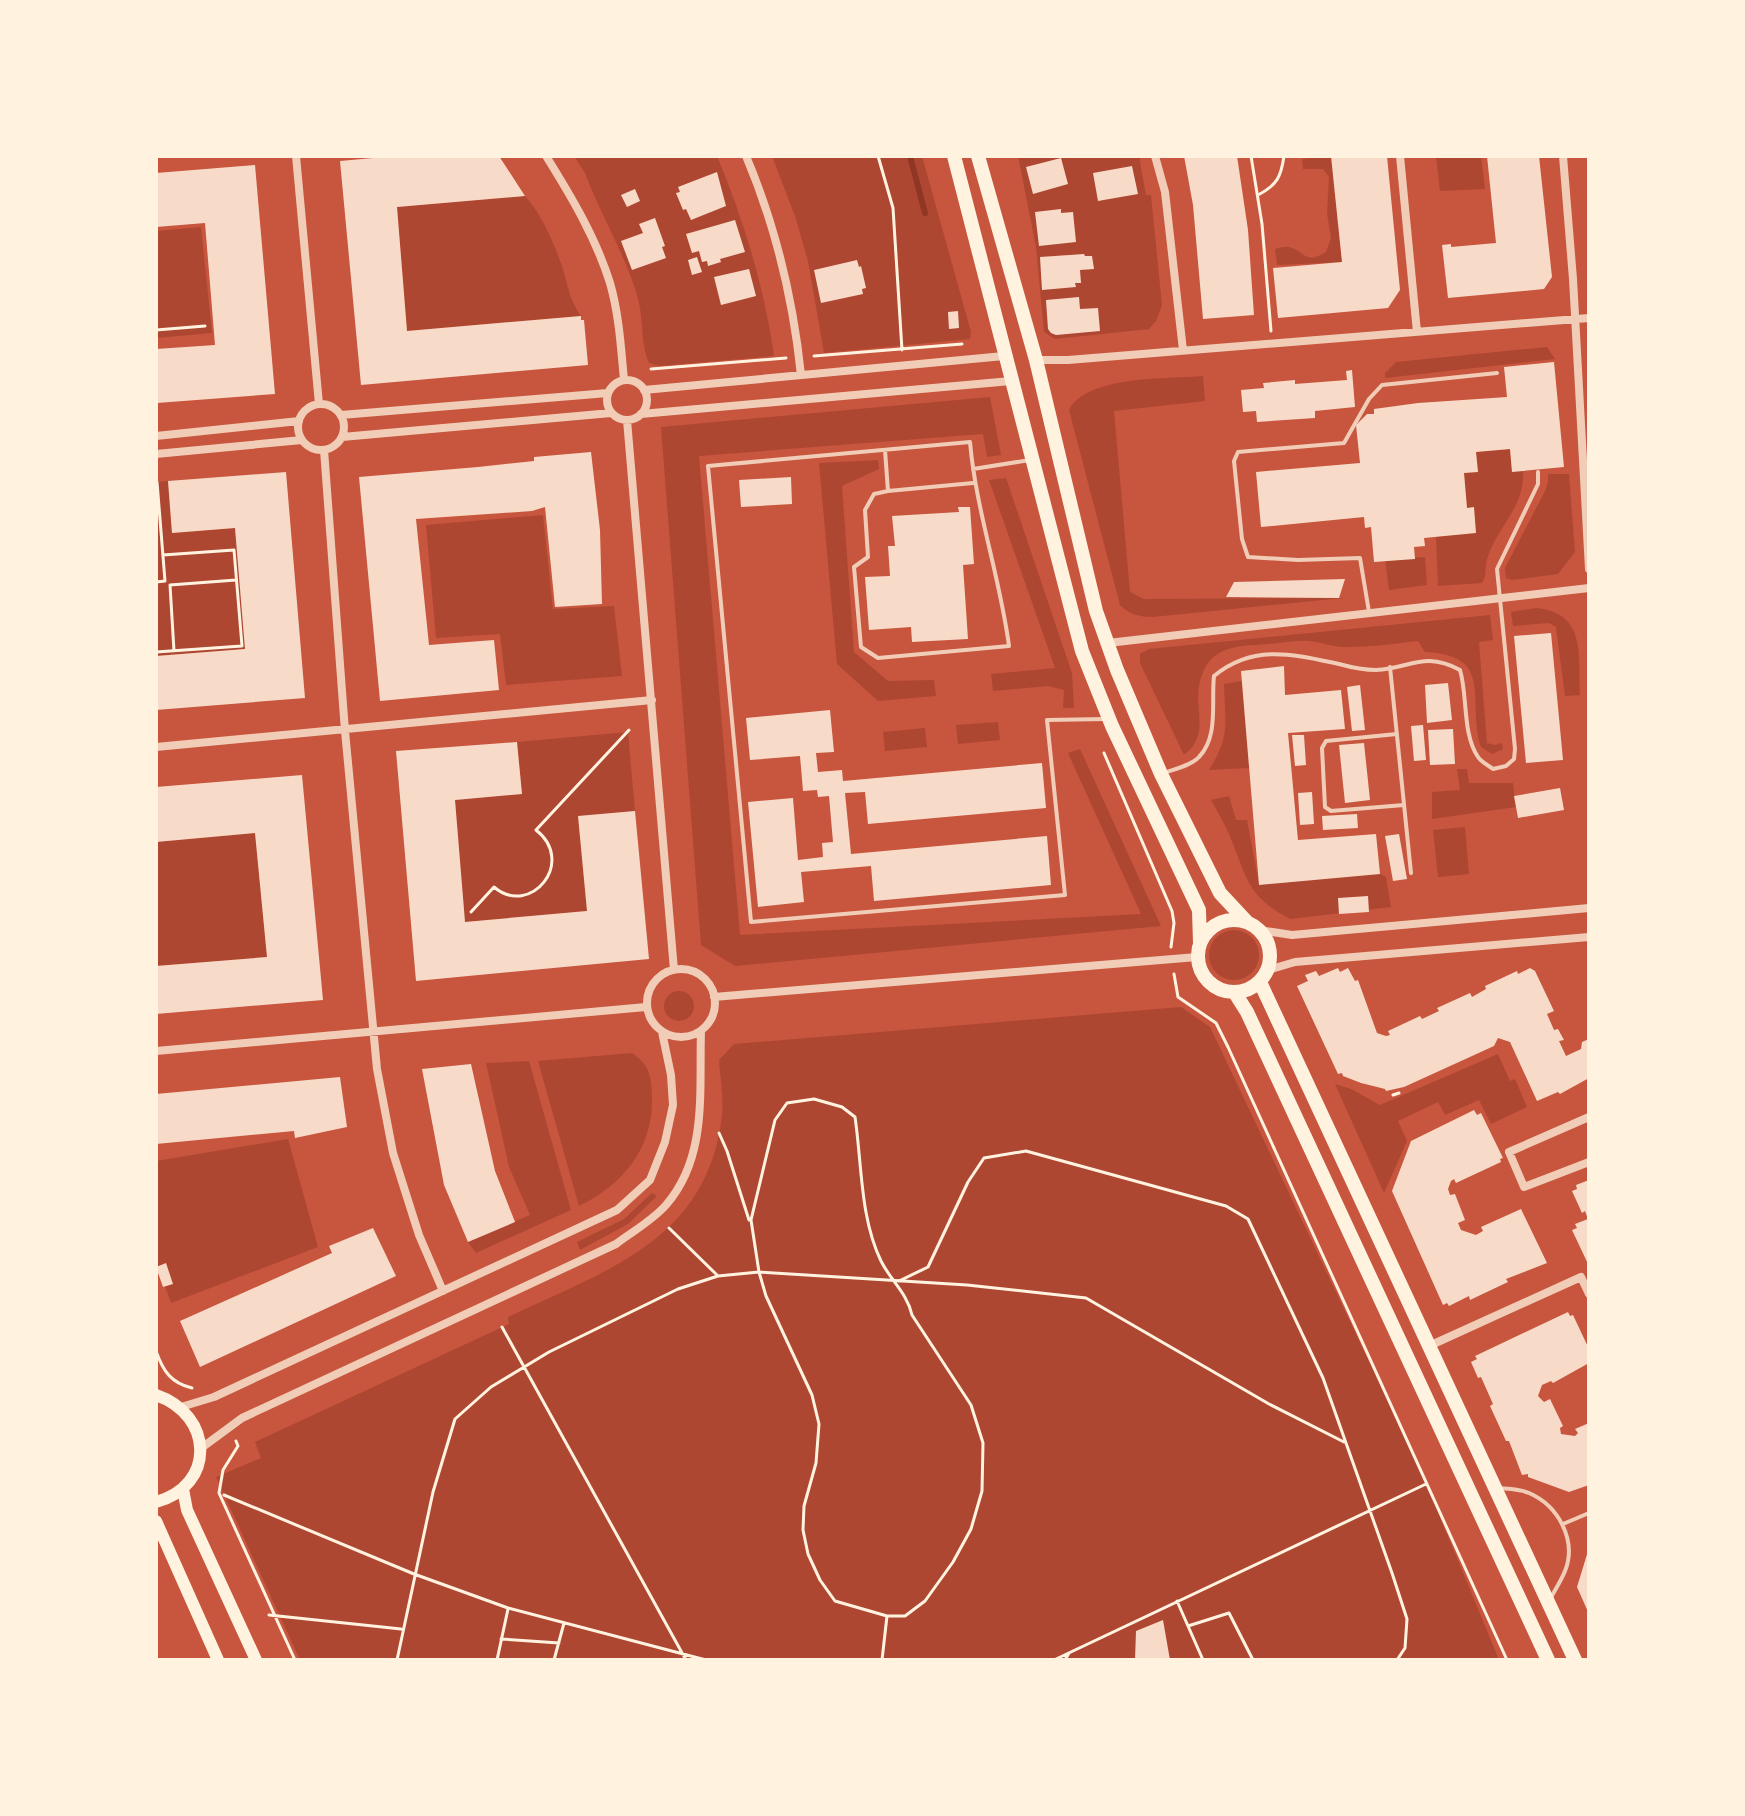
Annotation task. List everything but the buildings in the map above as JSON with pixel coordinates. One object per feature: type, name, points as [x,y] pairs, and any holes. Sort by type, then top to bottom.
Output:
[{"type":"main road","points":[[954,156],[1082,651],[1109,719],[1199,910],[1200,968],[1213,986],[1235,993],[1244,991],[1264,976]]},
{"type":"main road","points":[[978,156],[1036,360],[1096,611],[1129,702],[1220,893],[1270,948],[1264,976],[1429,1346],[1575,1660]]},
{"type":"main road","points":[[1199,950],[1214,926],[1225,921],[1253,926]]},
{"type":"main road","points":[[1235,993],[1247,1012],[1548,1660]]},
{"type":"main road","points":[[156,1395],[181,1407],[197,1430],[200,1449],[197,1467],[183,1489],[156,1502]]},
{"type":"main road","points":[[183,1489],[187,1510],[256,1660]]},
{"type":"main road","points":[[156,1521],[218,1660]]},
{"type":"street","points":[[296,156],[319,404]]},
{"type":"street","points":[[546,156],[572,199],[610,283],[624,380]]},
{"type":"street","points":[[746,156],[776,237],[790,295],[801,375]]},
{"type":"street","points":[[1155,156],[1165,192],[1183,350]]},
{"type":"street","points":[[1400,156],[1417,332]]},
{"type":"street","points":[[1563,156],[1589,569]]},
{"type":"street","points":[[1036,360],[1589,318]]},
{"type":"street","points":[[644,390],[1004,356]]},
{"type":"street","points":[[611,413],[606,400],[608,393],[616,382],[624,380],[635,382],[644,390],[646,403],[641,414]]},
{"type":"street","points":[[342,437],[611,413],[627,420],[641,414],[1011,381]]},
{"type":"street","points":[[341,415],[344,430],[332,448],[309,447],[302,440],[299,421],[307,409],[319,404],[329,406],[341,415],[608,393]]},
{"type":"street","points":[[627,420],[674,970]]},
{"type":"street","points":[[156,434],[299,421]]},
{"type":"street","points":[[156,454],[302,440]]},
{"type":"street","points":[[324,450],[345,731],[373,1032],[393,1153],[419,1235],[443,1291]]},
{"type":"street","points":[[1108,643],[1589,588]]},
{"type":"street","points":[[156,747],[652,700]]},
{"type":"street","points":[[1253,926],[1276,935],[1292,935],[1588,906]]},
{"type":"street","points":[[1264,976],[1295,962],[1589,937]]},
{"type":"street","points":[[714,997],[1199,950]]},
{"type":"street","points":[[200,1449],[242,1418],[616,1244],[666,1206],[692,1162],[700,1118],[701,1031],[712,1016],[714,997],[710,987],[695,973],[674,970],[663,974],[654,982],[646,1007],[654,1024],[662,1032],[682,1037],[701,1031]]},
{"type":"street","points":[[156,1051],[646,1007]]},
{"type":"street","points":[[181,1407],[214,1397],[617,1210],[650,1180],[665,1142],[673,1105],[671,1075],[662,1032]]},
{"type":"street","points":[[1589,1117],[1509,1152],[1524,1187],[1589,1162]]},
{"type":"street","points":[[1429,1346],[1581,1277],[1589,1294]]},
{"type":"lane","points":[[1369,612],[1360,558],[1298,560],[1248,557],[1242,539],[1234,461],[1238,452],[1344,443],[1369,399],[1382,385],[1497,373]]},
{"type":"lane","points":[[974,483],[874,494],[865,510],[868,557],[854,567],[861,647],[878,658],[1009,646],[1003,601],[974,483],[970,442],[708,466],[751,922],[1065,895],[1047,720],[1109,719]]},
{"type":"lane","points":[[885,450],[888,491]]},
{"type":"lane","points":[[973,469],[1032,460]]},
{"type":"lane","points":[[1161,774],[1198,759],[1208,744],[1213,723],[1214,676],[1231,662],[1255,654],[1278,654],[1375,670],[1441,660],[1460,670],[1469,734],[1478,759],[1493,769],[1506,766],[1514,759],[1515,749],[1497,569],[1538,484],[1538,472]]},
{"type":"lane","points":[[1390,667],[1411,873]]},
{"type":"lane","points":[[1397,734],[1326,741],[1322,748],[1325,807],[1331,811],[1404,805]]},
{"type":"lane","points":[[1495,1488],[1528,1492],[1546,1504],[1563,1524],[1570,1548],[1566,1570],[1549,1602]]},
{"type":"lane","points":[[1563,1524],[1589,1513]]},
{"type":"path","points":[[878,156],[893,208],[902,350]]},
{"type":"path","points":[[1251,156],[1258,195],[1272,343]]},
{"type":"path","points":[[1258,195],[1272,188],[1279,180],[1284,156]]},
{"type":"path","points":[[156,330],[205,326]]},
{"type":"path","points":[[813,356],[962,344]]},
{"type":"path","points":[[651,369],[782,359]]},
{"type":"path","points":[[157,482],[165,581]]},
{"type":"path","points":[[156,652],[242,646],[234,550],[163,555]]},
{"type":"path","points":[[156,582],[165,581],[170,585],[237,580]]},
{"type":"path","points":[[170,585],[174,651]]},
{"type":"path","points":[[471,912],[494,887],[512,896],[537,890],[545,882],[553,860],[551,848],[536,830],[629,730]]},
{"type":"path","points":[[1175,980],[1182,1002],[1216,1023],[1222,1035],[1507,1660]]},
{"type":"path","points":[[1393,1095],[1399,1093]]},
{"type":"path","points":[[814,1099],[842,1107],[855,1117],[870,1228],[881,1261],[971,1405],[983,1443],[982,1491],[971,1529],[953,1562],[925,1601],[905,1616],[887,1616],[835,1601],[820,1580],[808,1554],[803,1530],[804,1506],[816,1463],[819,1424],[812,1395],[766,1296],[752,1230],[751,1220],[760,1176],[775,1120],[787,1103],[814,1099]]},
{"type":"path","points":[[719,1133],[752,1230]]},
{"type":"path","points":[[896,1283],[928,1267],[968,1182],[984,1158],[1026,1151],[1226,1206],[1248,1219],[1323,1378],[1407,1619],[1405,1648],[1397,1660]]},
{"type":"path","points":[[669,1228],[718,1276]]},
{"type":"path","points":[[397,1660],[401,1629],[433,1492],[455,1419],[491,1387],[523,1367],[678,1289],[718,1276],[759,1272],[896,1283],[967,1285],[1086,1298],[1269,1404],[1344,1442]]},
{"type":"path","points":[[502,1327],[686,1660]]},
{"type":"path","points":[[156,1351],[169,1377],[182,1386],[197,1389]]},
{"type":"path","points":[[232,1433],[238,1446],[223,1470],[219,1493],[295,1660]]},
{"type":"path","points":[[1054,1660],[1426,1484]]},
{"type":"path","points":[[224,1495],[414,1574],[508,1608],[706,1660]]},
{"type":"path","points":[[1177,1601],[1203,1660]]},
{"type":"path","points":[[497,1660],[508,1608]]},
{"type":"path","points":[[1188,1626],[1229,1613],[1253,1660]]},
{"type":"path","points":[[273,1616],[401,1629]]},
{"type":"path","points":[[882,1660],[887,1616]]},
{"type":"path","points":[[554,1660],[564,1623]]},
{"type":"path","points":[[501,1639],[559,1643]]},
{"type":"path","points":[[1065,1660],[1069,1653]]},
{"type":"shaded area","points":[[574,156],[717,156],[752,254],[774,356],[660,366],[649,363],[632,280],[585,173]]},
{"type":"shaded area","points":[[772,156],[922,156],[971,332],[970,339],[824,353],[808,261]]},
{"type":"shaded area","points":[[1018,156],[1139,156],[1146,195],[1151,195],[1162,305],[1149,329],[1055,339],[1044,332],[1036,247]]},
{"type":"shaded area","points":[[1331,156],[1342,262],[1277,265],[1275,249],[1289,247],[1309,257],[1326,252],[1331,238],[1327,213],[1329,177],[1323,169],[1303,169],[1302,159]]},
{"type":"shaded area","points":[[1436,156],[1481,156],[1485,189],[1440,191]]},
{"type":"shaded area","points":[[525,196],[547,231],[581,316],[407,331],[397,207]]},
{"type":"shaded area","points":[[201,227],[212,333],[156,338],[156,231]]},
{"type":"shaded area","points":[[1547,347],[1555,359],[1385,378],[1385,373],[1396,362]]},
{"type":"shaded area","points":[[1203,376],[1205,401],[1114,411],[1130,592],[1144,599],[1343,598],[1153,617],[1135,614],[1120,605],[1069,410],[1093,390],[1110,385]]},
{"type":"shaded area","points":[[990,397],[1001,455],[987,457],[983,434],[699,456],[740,935],[1141,914],[1068,753],[1080,749],[1161,926],[735,966],[701,945],[661,427]]},
{"type":"shaded area","points":[[1510,449],[1512,471],[1523,471],[1520,496],[1492,547],[1484,580],[1482,583],[1438,586],[1436,537],[1474,507],[1467,508],[1464,473],[1478,471],[1476,452]]},
{"type":"shaded area","points":[[878,460],[879,469],[842,486],[854,652],[888,681],[934,680],[936,696],[878,701],[837,664],[819,463]]},
{"type":"shaded area","points":[[1548,474],[1569,474],[1575,552],[1558,574],[1512,580],[1506,578],[1505,568],[1545,491]]},
{"type":"shaded area","points":[[1006,478],[1072,673],[1074,708],[1063,708],[1064,690],[1048,686],[993,691],[991,674],[1055,668],[989,480]]},
{"type":"shaded area","points":[[168,481],[172,533],[235,528],[245,649],[156,656],[156,482]]},
{"type":"shaded area","points":[[543,515],[553,609],[614,606],[622,676],[506,685],[500,634],[436,638],[426,525]]},
{"type":"shaded area","points":[[1425,557],[1427,585],[1389,590],[1385,559]]},
{"type":"shaded area","points":[[1536,608],[1564,618],[1572,627],[1579,651],[1580,695],[1565,696],[1556,627],[1549,623],[1513,626],[1511,612]]},
{"type":"shaded area","points":[[1490,615],[1493,640],[1479,642],[1487,743],[1502,743],[1503,749],[1492,754],[1481,747],[1470,671],[1462,662],[1447,655],[1425,652],[1418,641],[1344,647],[1298,641],[1239,647],[1221,652],[1213,657],[1202,675],[1197,737],[1184,755],[1140,663],[1140,654],[1149,649]]},
{"type":"shaded area","points":[[1242,681],[1249,768],[1209,770],[1224,737],[1224,684]]},
{"type":"shaded area","points":[[998,722],[1000,740],[958,744],[956,725]]},
{"type":"shaded area","points":[[925,728],[927,747],[885,751],[883,732]]},
{"type":"shaded area","points":[[628,732],[635,811],[578,816],[587,911],[465,922],[455,800],[522,794],[517,742]]},
{"type":"shaded area","points":[[1457,769],[1467,769],[1469,783],[1513,783],[1516,807],[1432,819],[1432,792],[1460,790]]},
{"type":"shaded area","points":[[1229,796],[1236,820],[1247,820],[1259,884],[1380,874],[1386,877],[1391,907],[1290,919],[1275,910],[1249,883],[1211,800]]},
{"type":"shaded area","points":[[1465,827],[1469,874],[1438,877],[1433,830]]},
{"type":"shaded area","points":[[255,833],[267,957],[156,966],[156,842]]},
{"type":"shaded area","points":[[1234,930],[1251,938],[1259,955],[1251,972],[1234,980],[1217,972],[1209,955],[1217,938]]},
{"type":"shaded area","points":[[679,991],[690,995],[694,1006],[690,1017],[679,1021],[668,1017],[664,1006],[668,995]]},
{"type":"shaded area","points":[[1181,1007],[1210,1027],[1422,1473],[1499,1660],[300,1660],[216,1477],[261,1458],[255,1442],[509,1324],[508,1317],[615,1266],[646,1246],[674,1222],[696,1193],[713,1158],[722,1115],[719,1060],[734,1044]]},
{"type":"shaded area","points":[[632,1053],[647,1068],[651,1080],[651,1119],[646,1135],[640,1150],[621,1177],[579,1206],[538,1061]]},
{"type":"shaded area","points":[[1498,1054],[1510,1081],[1515,1079],[1527,1107],[1491,1124],[1479,1100],[1445,1115],[1438,1102],[1398,1121],[1407,1141],[1384,1193],[1335,1084],[1380,1105]]},
{"type":"shaded area","points":[[529,1061],[571,1210],[476,1253],[468,1242],[530,1215],[509,1167],[486,1063]]},
{"type":"shaded area","points":[[288,1139],[318,1247],[171,1303],[156,1262],[156,1161]]},
{"type":"shaded area","points":[[652,1193],[657,1196],[628,1224],[580,1250],[577,1242],[624,1219]]},
{"type":"waterway","points":[[910,156],[925,213]]}]
